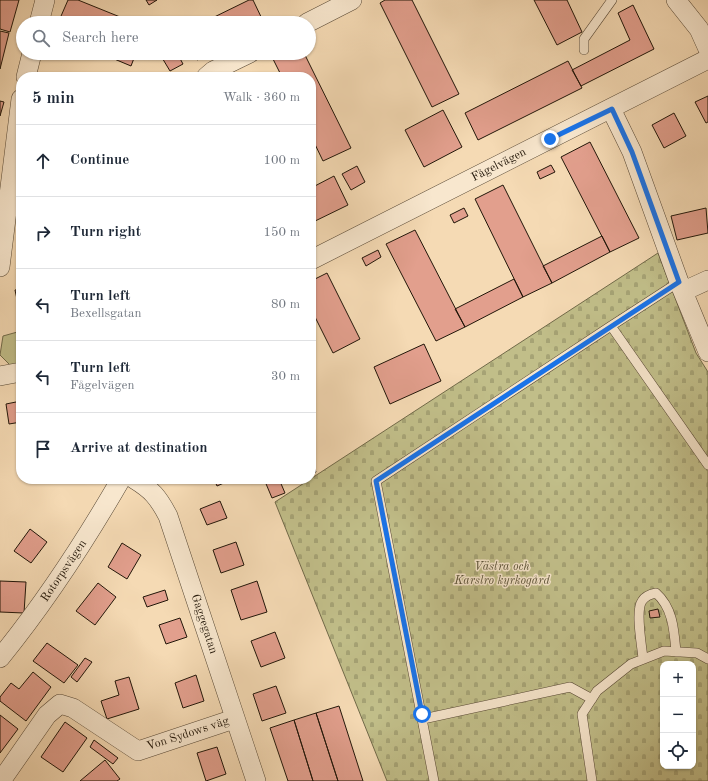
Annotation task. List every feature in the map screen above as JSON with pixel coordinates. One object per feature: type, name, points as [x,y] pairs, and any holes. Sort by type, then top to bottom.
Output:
[{"type":"street","points":[[42,16],[45,0]]},
{"type":"street","points":[[316,18],[352,0]]},
{"type":"street","points":[[676,0],[699,29],[708,49]]},
{"type":"street","name":"Fågelvägen","points":[[316,257],[612,109],[708,59]]},
{"type":"street","points":[[27,72],[30,60]]},
{"type":"street","points":[[212,72],[236,60]]},
{"type":"street","points":[[612,109],[632,152],[703,344],[708,352]]},
{"type":"street","points":[[0,268],[16,139]]},
{"type":"street","points":[[682,287],[708,280]]},
{"type":"street","points":[[0,376],[16,373]]},
{"type":"street","name":"Rotorpsvägen","points":[[0,658],[43,602],[81,547],[118,484]]},
{"type":"street","name":"Gaggegatan","points":[[142,484],[151,490],[160,501],[168,516],[234,719],[256,781]]},
{"type":"street","name":"Von Sydows väg","points":[[1,781],[47,715],[60,704],[73,708],[138,750],[234,719]]},
{"type":"lane","points":[[584,50],[584,39],[612,0]]},
{"type":"lane","points":[[434,781],[376,481],[611,326],[682,287]]},
{"type":"lane","points":[[611,326],[708,465]]},
{"type":"lane","points":[[643,659],[639,614],[641,601],[649,595],[656,593],[667,604],[674,631],[676,652]]},
{"type":"lane","points":[[592,781],[582,714],[597,691],[631,664],[664,651],[697,653],[708,659]]},
{"type":"lane","points":[[423,719],[570,687],[592,699]]},
{"type":"green space","name":"Västra och Karslro kyrkogård","points":[[658,253],[696,353],[708,372],[708,781],[387,781],[275,502],[303,484],[316,484],[316,475]]},
{"type":"green space","points":[[16,332],[16,366],[11,366],[0,355],[3,336]]},
{"type":"building","points":[[0,0],[19,0],[10,32],[0,29]]},
{"type":"building","points":[[68,0],[78,0],[118,16],[61,16]]},
{"type":"building","points":[[146,0],[157,0],[149,5]]},
{"type":"building","points":[[249,0],[253,0],[261,16],[216,16]]},
{"type":"building","points":[[385,0],[412,0],[459,94],[432,107],[380,3]]},
{"type":"building","points":[[534,0],[567,0],[582,32],[557,45]]},
{"type":"building","points":[[633,5],[654,49],[581,86],[572,70],[630,40],[618,13]]},
{"type":"building","points":[[0,31],[9,33],[0,69]]},
{"type":"building","points":[[117,60],[133,60],[131,66]]},
{"type":"building","points":[[163,60],[181,60],[183,64],[170,71]]},
{"type":"building","points":[[274,60],[307,60],[313,72],[280,72]]},
{"type":"building","points":[[568,61],[582,88],[478,140],[465,113]]},
{"type":"building","points":[[316,77],[351,148],[323,161],[316,146]]},
{"type":"building","points":[[708,96],[708,122],[706,123],[695,102]]},
{"type":"building","points":[[0,101],[4,102],[0,116]]},
{"type":"building","points":[[443,110],[462,147],[424,167],[405,130]]},
{"type":"building","points":[[674,113],[686,136],[664,148],[652,125]]},
{"type":"building","points":[[590,142],[639,238],[610,252],[561,157]]},
{"type":"building","points":[[551,165],[555,172],[540,179],[537,172]]},
{"type":"building","points":[[357,166],[365,182],[351,190],[342,174]]},
{"type":"building","points":[[334,176],[348,205],[316,221],[316,185]]},
{"type":"building","points":[[503,185],[552,283],[523,297],[475,199]]},
{"type":"building","points":[[464,208],[468,216],[454,223],[450,215]]},
{"type":"building","points":[[706,208],[708,233],[677,240],[671,216]]},
{"type":"building","points":[[415,230],[465,327],[436,341],[386,244]]},
{"type":"building","points":[[602,236],[610,252],[552,283],[543,266]]},
{"type":"building","points":[[378,250],[381,257],[366,266],[362,258]]},
{"type":"building","points":[[327,273],[360,339],[333,353],[316,319],[316,278]]},
{"type":"building","points":[[514,279],[523,297],[465,327],[455,309]]},
{"type":"building","points":[[424,344],[441,381],[390,404],[374,367]]},
{"type":"building","points":[[16,402],[16,423],[9,424],[6,404]]},
{"type":"building","points":[[266,484],[281,484],[285,493],[272,498]]},
{"type":"building","points":[[220,501],[227,518],[207,525],[200,509]]},
{"type":"building","points":[[30,529],[47,542],[31,563],[14,551]]},
{"type":"building","points":[[236,542],[244,565],[221,573],[213,550]]},
{"type":"building","points":[[122,543],[141,555],[127,579],[108,567]]},
{"type":"building","points":[[0,581],[26,582],[24,613],[0,612]]},
{"type":"building","points":[[257,581],[267,612],[241,620],[231,590]]},
{"type":"building","points":[[98,583],[116,597],[95,625],[76,611]]},
{"type":"building","points":[[165,590],[168,600],[147,607],[143,597]]},
{"type":"building","points":[[658,609],[660,617],[650,618],[649,611]]},
{"type":"building","points":[[180,618],[187,637],[166,644],[159,625]]},
{"type":"building","points":[[275,632],[285,658],[261,667],[251,641]]},
{"type":"building","points":[[47,643],[78,665],[64,683],[33,661]]},
{"type":"building","points":[[85,658],[92,662],[77,682],[71,677]]},
{"type":"building","points":[[33,672],[51,687],[26,721],[0,701],[0,697],[11,683],[19,689]]},
{"type":"building","points":[[196,675],[204,701],[183,708],[175,683]]},
{"type":"building","points":[[129,677],[139,709],[107,719],[101,701],[119,695],[115,681]]},
{"type":"building","points":[[276,686],[286,713],[262,721],[253,694]]},
{"type":"building","points":[[339,706],[363,781],[338,781],[316,713]]},
{"type":"building","points":[[316,713],[338,781],[313,781],[294,720]]},
{"type":"building","points":[[0,715],[18,729],[0,753]]},
{"type":"building","points":[[294,720],[313,781],[288,781],[270,728]]},
{"type":"building","points":[[65,722],[87,738],[63,772],[41,757]]},
{"type":"building","points":[[94,740],[118,758],[113,764],[90,747]]},
{"type":"building","points":[[217,747],[226,774],[206,781],[197,753]]},
{"type":"building","points":[[105,760],[120,779],[117,781],[80,781]]},
{"type":"route","points":[[422,714],[376,481],[679,282],[632,152],[612,109],[550,139]]}]
